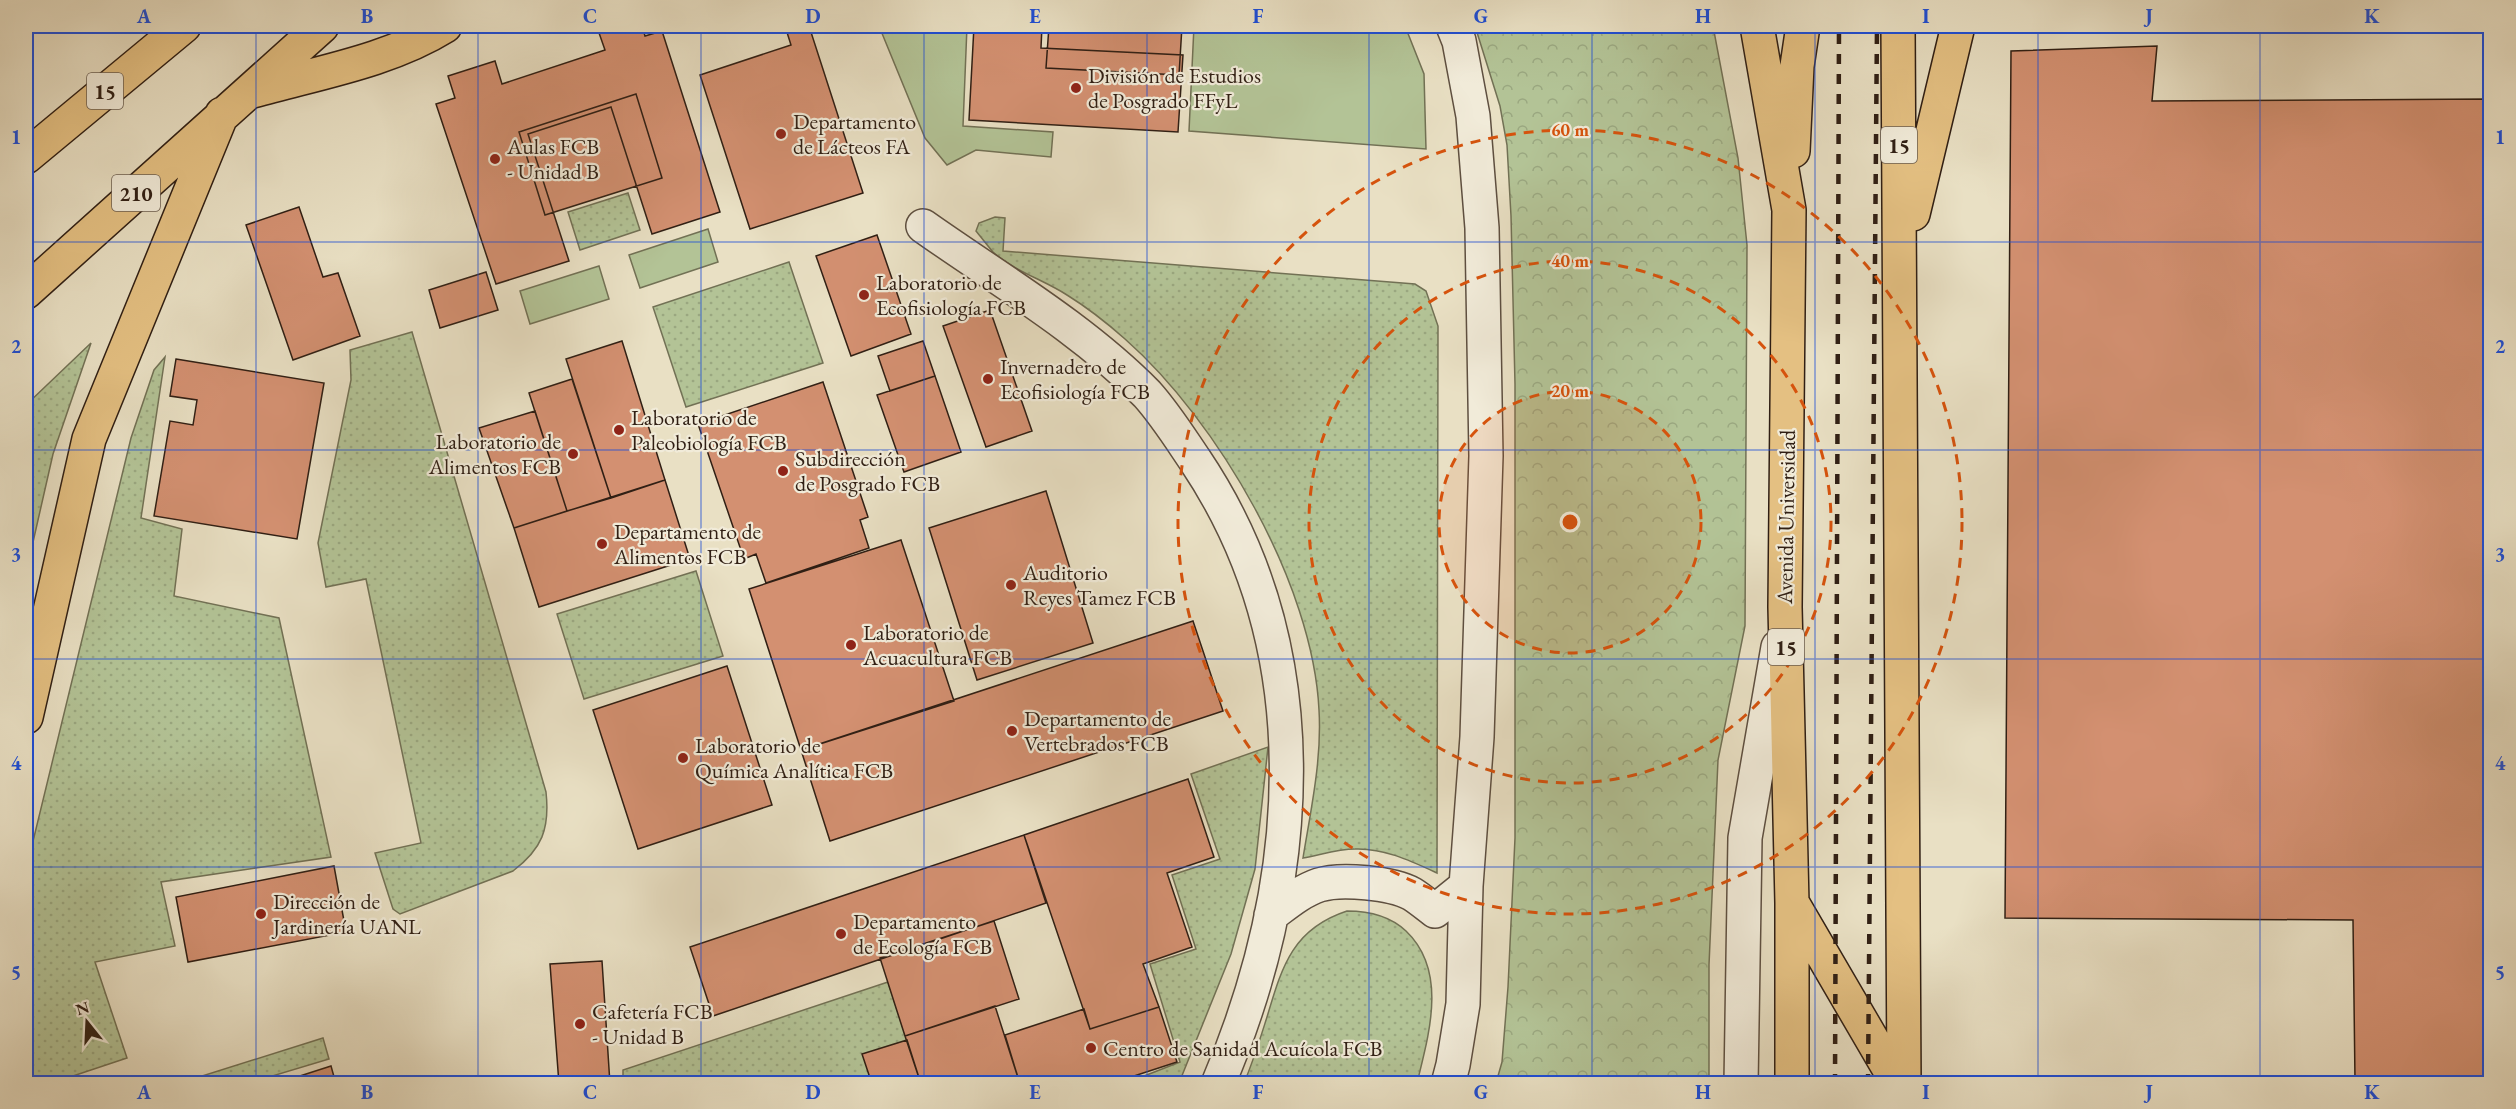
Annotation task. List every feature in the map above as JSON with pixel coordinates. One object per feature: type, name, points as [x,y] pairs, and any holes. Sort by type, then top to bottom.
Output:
[{"type":"highway","name":"15","points":[[26,157],[184,26]]},
{"type":"highway","name":"210","points":[[26,292],[322,26]]},
{"type":"highway","points":[[26,717],[89,439],[234,104],[425,38],[444,26]]},
{"type":"highway","name":"Avenida Universidad","points":[[1757,26],[1789,210],[1785,607],[1792,903],[1792,1083]]},
{"type":"highway","points":[[1789,210],[1797,66],[1803,26]]},
{"type":"highway","name":"15","points":[[1898,26],[1904,1083]]},
{"type":"highway","points":[[1901,265],[1958,26]]},
{"type":"highway","points":[[1792,903],[1898,1083]]},
{"type":"street","points":[[1448,1083],[1463,1004],[1466,886],[1477,737],[1485,456],[1482,228],[1473,116],[1459,41],[1453,26]]},
{"type":"street","points":[[923,226],[1064,325],[1107,358],[1148,396],[1193,458],[1227,514],[1261,596],[1273,638],[1282,685],[1286,733],[1283,853],[1258,967],[1218,1083]]},
{"type":"street","points":[[1741,1083],[1745,838],[1785,607]]},
{"type":"street","points":[[1271,915],[1296,896],[1320,885],[1352,882],[1383,886],[1410,893],[1434,911],[1466,886]]},
{"type":"green space","points":[[879,26],[967,26],[963,126],[1053,132],[1051,157],[976,150],[947,165],[925,138]]},
{"type":"green space","points":[[1194,26],[1405,26],[1424,74],[1426,149],[1189,131]]},
{"type":"green space","points":[[1475,26],[1713,26],[1738,158],[1747,245],[1745,626],[1718,760],[1709,965],[1709,1083],[1496,1083],[1502,1062],[1508,987],[1515,838],[1515,384],[1507,145],[1500,106]]},
{"type":"green space","points":[[628,193],[640,230],[580,250],[568,212]]},
{"type":"green space","points":[[995,217],[1005,218],[1003,251],[1415,284],[1426,291],[1438,326],[1437,873],[1397,856],[1366,849],[1342,850],[1303,858],[1319,747],[1319,710],[1313,661],[1299,610],[1280,559],[1255,508],[1226,459],[1194,414],[1160,373],[1125,339],[1082,305],[1010,265],[993,252],[976,231],[979,223]]},
{"type":"green space","points":[[708,229],[718,262],[640,288],[629,255]]},
{"type":"green space","points":[[789,262],[823,363],[686,407],[653,307]]},
{"type":"green space","points":[[599,266],[609,299],[530,324],[520,291]]},
{"type":"green space","points":[[412,332],[546,792],[547,817],[537,846],[531,855],[513,871],[400,914],[393,909],[375,853],[421,843],[366,579],[326,587],[318,543],[351,380],[350,350]]},
{"type":"green space","points":[[91,343],[53,454],[26,573],[26,405]]},
{"type":"green space","points":[[165,357],[141,518],[182,529],[174,596],[279,618],[331,857],[161,882],[175,946],[95,962],[127,1058],[52,1083],[26,1083],[26,870],[131,438],[154,370]]},
{"type":"green space","points":[[696,571],[723,656],[584,699],[557,614]]},
{"type":"green space","points":[[1268,747],[1255,869],[1231,954],[1179,1083],[1141,1083],[1139,1078],[1180,1062],[1150,964],[1196,949],[1172,875],[1220,859],[1191,774]]},
{"type":"green space","points":[[1347,911],[1379,915],[1400,926],[1419,947],[1427,965],[1432,1004],[1417,1083],[1244,1083],[1278,982],[1292,952],[1313,928]]},
{"type":"green space","points":[[888,982],[921,1083],[623,1084],[623,1070]]},
{"type":"green space","points":[[323,1038],[329,1059],[249,1083],[180,1083]]},
{"type":"building","name":"Aulas FCB - Unidad B","points":[[611,26],[642,26],[645,36],[662,31],[720,212],[652,234],[611,107],[528,134],[569,261],[496,284],[436,104],[455,98],[448,76],[495,61],[502,84],[605,50],[598,30]]},
{"type":"building","name":"Departamento de Lácteos FA","points":[[785,26],[809,26],[863,193],[750,229],[700,75],[791,45]]},
{"type":"building","name":"División de Estudios de Posgrado FFyL","points":[[974,26],[1042,26],[1041,48],[1183,55],[1178,132],[969,120]]},
{"type":"building","points":[[1049,26],[1182,26],[1179,75],[1046,68]]},
{"type":"building","points":[[2157,46],[2152,101],[2490,99],[2490,1077],[2355,1080],[2353,920],[2005,918],[2011,51]]},
{"type":"building","points":[[636,94],[662,178],[545,215],[519,132]]},
{"type":"building","points":[[299,207],[323,277],[338,273],[360,336],[293,360],[246,225]]},
{"type":"building","name":"Laboratorio de Ecofisiología FCB","points":[[877,235],[911,334],[851,356],[816,256]]},
{"type":"building","points":[[486,272],[498,310],[440,328],[429,290]]},
{"type":"building","name":"Invernadero de Ecofisiología FCB","points":[[990,310],[1032,431],[986,447],[943,326]]},
{"type":"building","name":"Laboratorio de Paleobiología FCB","points":[[622,341],[665,480],[611,498],[566,359]]},
{"type":"building","points":[[923,341],[935,376],[890,391],[878,356]]},
{"type":"building","points":[[176,359],[324,383],[297,539],[154,516],[170,421],[193,425],[197,400],[170,396]]},
{"type":"building","points":[[935,376],[961,452],[904,472],[877,395]]},
{"type":"building","name":"Laboratorio de Alimentos FCB","points":[[572,379],[611,498],[567,511],[529,393]]},
{"type":"building","name":"Subdirección de Posgrado FCB","points":[[823,382],[868,517],[860,520],[869,548],[766,583],[756,554],[744,559],[698,424]]},
{"type":"building","points":[[535,411],[567,511],[514,528],[479,428]]},
{"type":"building","name":"Departamento de Alimentos FCB","points":[[665,480],[690,559],[539,607],[514,528]]},
{"type":"building","name":"Auditorio Reyes Tamez FCB","points":[[1046,491],[1093,643],[977,680],[929,528]]},
{"type":"building","name":"Laboratorio de Acuacultura FCB","points":[[901,540],[954,701],[801,750],[749,589]]},
{"type":"building","name":"Departamento de Vertebrados FCB","points":[[1193,621],[1223,711],[830,841],[801,750]]},
{"type":"building","name":"Laboratorio de Química Analítica FCB","points":[[727,666],[772,805],[638,849],[593,710]]},
{"type":"building","points":[[1188,779],[1214,857],[1167,873],[1192,947],[1143,964],[1159,1007],[1090,1029],[1024,835]]},
{"type":"building","name":"Departamento de Ecología FCB","points":[[1024,835],[1046,903],[713,1016],[690,947]]},
{"type":"building","name":"Dirección de Jardinería UANL","points":[[334,866],[346,932],[188,962],[176,897]]},
{"type":"building","points":[[994,921],[1019,999],[905,1036],[880,958]]},
{"type":"building","name":"Cafetería FCB - Unidad B","points":[[602,961],[610,1084],[559,1084],[550,964]]},
{"type":"building","points":[[995,1006],[1019,1081],[1011,1084],[921,1084],[905,1036]]},
{"type":"building","name":"Centro de Sanidad Acuícola FCB","points":[[1159,1007],[1177,1062],[1134,1076],[1137,1084],[1020,1084],[1005,1035],[1084,1009],[1090,1029]]},
{"type":"building","points":[[907,1040],[921,1084],[872,1084],[862,1054]]},
{"type":"building","points":[[331,1066],[336,1084],[275,1084]]},
{"type":"railway","points":[[1835,1084],[1839,26]]},
{"type":"railway","points":[[1868,1084],[1877,26]]},
{"type":"place","name":"División de Estudios de Posgrado FFyL","points":[[1076,88]]},
{"type":"place","name":"Departamento de Lácteos FA","points":[[781,134]]},
{"type":"place","name":"Aulas FCB - Unidad B","points":[[495,159]]},
{"type":"place","name":"Laboratorio de Ecofisiología FCB","points":[[864,295]]},
{"type":"place","name":"Invernadero de Ecofisiología FCB","points":[[988,379]]},
{"type":"place","name":"Laboratorio de Paleobiología FCB","points":[[619,430]]},
{"type":"place","name":"Laboratorio de Alimentos FCB","points":[[573,454]]},
{"type":"place","name":"Subdirección de Posgrado FCB","points":[[783,471]]},
{"type":"place","name":"Departamento de Alimentos FCB","points":[[602,544]]},
{"type":"place","name":"Auditorio Reyes Tamez FCB","points":[[1011,585]]},
{"type":"place","name":"Laboratorio de Acuacultura FCB","points":[[851,645]]},
{"type":"place","name":"Departamento de Vertebrados FCB","points":[[1012,731]]},
{"type":"place","name":"Laboratorio de Química Analítica FCB","points":[[683,758]]},
{"type":"place","name":"Dirección de Jardinería UANL","points":[[261,914]]},
{"type":"place","name":"Departamento de Ecología FCB","points":[[841,934]]},
{"type":"place","name":"Cafetería FCB - Unidad B","points":[[580,1024]]},
{"type":"place","name":"Centro de Sanidad Acuícola FCB","points":[[1091,1048]]}]
